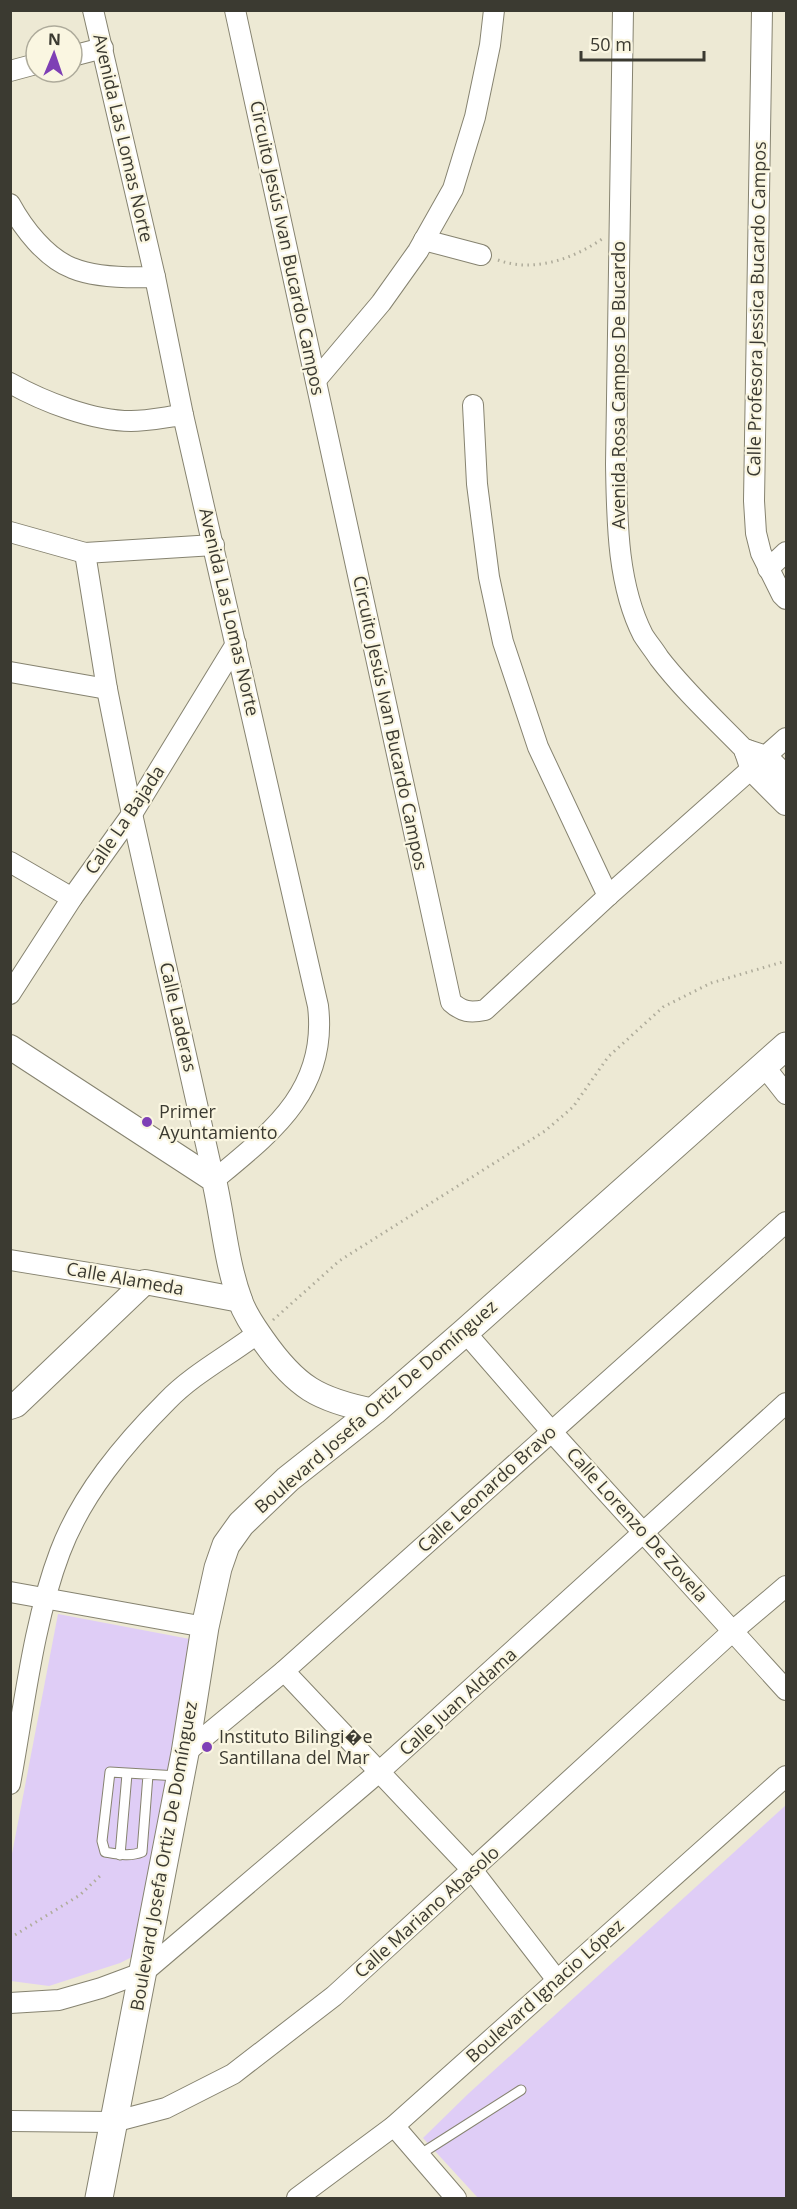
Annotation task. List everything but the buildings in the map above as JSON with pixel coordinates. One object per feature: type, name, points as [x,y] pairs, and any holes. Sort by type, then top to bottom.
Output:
[{"type":"main road","name":"Boulevard Josefa Ortiz De Domínguez","points":[[99,2199],[183,1765],[205,1628],[218,1568],[226,1545],[241,1524],[288,1479],[374,1411],[465,1332],[786,1046]]},
{"type":"street","name":"Avenida Las Lomas Norte","points":[[93,10],[155,277],[183,415],[318,1006],[320,1024],[318,1045],[310,1074],[285,1116],[270,1133],[214,1180]]},
{"type":"street","name":"Circuito Jesús Ivan Bucardo Campos","points":[[235,10],[451,1002],[461,1011],[485,1010],[755,760],[786,738]]},
{"type":"street","points":[[316,380],[381,303],[424,240],[453,189],[475,117],[490,45],[494,10]]},
{"type":"street","name":"Avenida Rosa Campos De Bucardo","points":[[623,10],[616,464],[617,512],[623,566],[631,604],[644,636],[679,683],[755,760],[786,803]]},
{"type":"street","name":"Calle Profesora Jessica Bucardo Campos","points":[[762,10],[754,501],[756,533],[761,553],[786,599]]},
{"type":"street","points":[[84,53],[103,48]]},
{"type":"street","points":[[10,204],[42,248],[71,268],[120,278],[155,277]]},
{"type":"street","points":[[424,240],[481,255]]},
{"type":"street","points":[[10,383],[27,393],[77,413],[130,421],[183,415]]},
{"type":"street","points":[[473,405],[477,484],[489,577],[503,642],[538,747],[608,896]]},
{"type":"street","points":[[10,532],[85,553],[214,545]]},
{"type":"street","points":[[768,569],[786,552]]},
{"type":"street","name":"Calle Laderas","points":[[85,553],[107,690],[132,814],[240,1300],[247,1317],[281,1365],[303,1385],[332,1401],[374,1411]]},
{"type":"street","name":"Calle La Bajada","points":[[10,994],[72,898],[132,814],[236,644]]},
{"type":"street","points":[[10,672],[107,690]]},
{"type":"street","name":"Avenida Rosa Campos De Bucardo","points":[[755,760],[786,778]]},
{"type":"street","points":[[10,861],[72,898]]},
{"type":"street","points":[[10,1047],[214,1180]]},
{"type":"street","points":[[764,1066],[786,1094]]},
{"type":"street","name":"Calle Leonardo Bravo","points":[[183,1765],[551,1431],[786,1222]]},
{"type":"street","name":"Calle Alameda","points":[[10,1260],[240,1300]]},
{"type":"street","points":[[10,1407],[25,1397],[145,1282]]},
{"type":"street","name":"Calle Lorenzo De Zovela","points":[[465,1332],[551,1431],[734,1630],[786,1690]]},
{"type":"street","points":[[10,1784],[44,1598],[60,1550],[75,1520],[105,1469],[167,1400],[258,1333]]},
{"type":"street","name":"Calle Juan Aldama","points":[[10,2002],[59,2000],[144,1972],[379,1772],[786,1403]]},
{"type":"street","name":"Calle Mariano Abasolo","points":[[10,2121],[113,2122],[166,2108],[233,2074],[334,1996],[734,1630],[786,1586]]},
{"type":"street","points":[[10,1592],[205,1628]]},
{"type":"street","points":[[285,1671],[473,1871],[557,1980]]},
{"type":"street","name":"Boulevard Ignacio López","points":[[297,2199],[394,2126],[786,1776]]},
{"type":"street","points":[[394,2126],[456,2199]]},
{"type":"lane","points":[[148,1775],[142,1852],[120,1855],[105,1852],[102,1841],[108,1774],[110,1772],[148,1775],[183,1765]]},
{"type":"lane","points":[[120,1855],[127,1774]]},
{"type":"lane","points":[[419,2155],[521,2090]]},
{"type":"path","points":[[481,255],[509,264],[555,262],[589,248],[619,229]]},
{"type":"path","points":[[258,1333],[339,1261],[545,1131],[573,1107],[608,1057],[663,1007],[711,983],[786,961]]},
{"type":"path","points":[[10,1938],[80,1895],[100,1876]]},
{"type":"shaded area","points":[[58,1614],[195,1640],[138,1954],[120,1963],[49,1986],[11,1981],[11,1859]]},
{"type":"shaded area","points":[[786,1805],[786,2198],[478,2198],[423,2138],[468,2094]]},
{"type":"place","name":"Primer Ayuntamiento","points":[[147,1122]]},
{"type":"place","name":"Instituto Bilingi�e Santillana del Mar","points":[[207,1747]]}]
